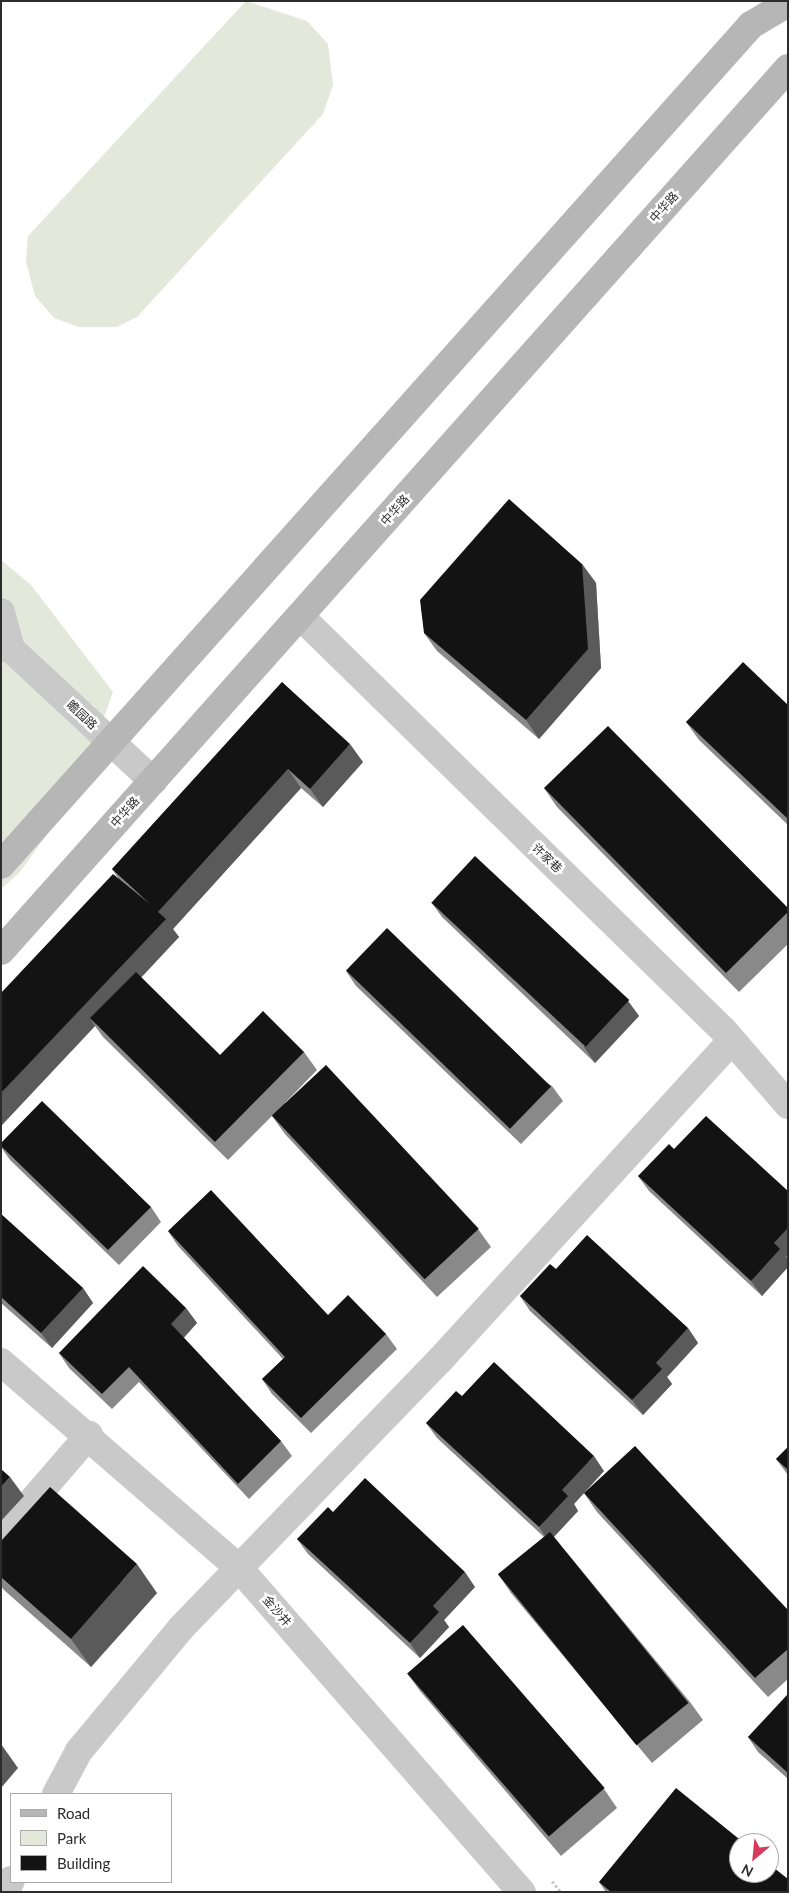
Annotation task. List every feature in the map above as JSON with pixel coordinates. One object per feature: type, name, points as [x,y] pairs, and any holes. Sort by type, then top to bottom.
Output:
[{"type":"main road","points":[[1,865],[751,26],[788,4]]},
{"type":"main road","name":"中华路","points":[[1,951],[301,617],[788,68]]},
{"type":"street","name":"瞻园路","points":[[1,612],[6,648],[153,781]]},
{"type":"street","name":"许家巷","points":[[301,617],[732,1040],[788,1105]]},
{"type":"street","points":[[57,1793],[78,1752],[238,1567],[440,1360],[732,1040]]},
{"type":"street","name":"金沙井","points":[[1,1362],[88,1435],[238,1567],[522,1892]]},
{"type":"street","points":[[1,1537],[88,1435]]},
{"type":"green space","points":[[246,1],[307,21],[328,44],[333,85],[323,114],[137,317],[117,327],[79,327],[54,318],[35,296],[26,262],[28,236]]},
{"type":"green space","points":[[1,560],[31,585],[113,692],[77,792],[20,872],[1,889]]},
{"type":"building","points":[[509,499],[582,564],[588,649],[526,720],[424,633],[420,600]]},
{"type":"building","points":[[743,662],[788,705],[788,819],[686,722]]},
{"type":"building","points":[[282,682],[350,744],[310,789],[288,769],[158,912],[166,919],[1,1093],[1,993],[113,874],[150,904],[112,869]]},
{"type":"building","points":[[608,726],[788,908],[788,912],[726,973],[544,788]]},
{"type":"building","points":[[475,856],[629,1000],[586,1047],[431,903]]},
{"type":"building","points":[[387,928],[551,1086],[510,1129],[346,970]]},
{"type":"building","points":[[136,972],[220,1055],[263,1011],[304,1052],[215,1142],[90,1018]]},
{"type":"building","points":[[326,1065],[479,1229],[425,1279],[272,1115]]},
{"type":"building","points":[[42,1101],[151,1207],[108,1250],[1,1146],[1,1143]]},
{"type":"building","points":[[706,1116],[788,1191],[788,1228],[774,1243],[780,1249],[751,1281],[638,1176],[669,1144],[674,1149]]},
{"type":"building","points":[[211,1190],[328,1315],[348,1295],[386,1334],[301,1418],[262,1379],[285,1357],[168,1231]]},
{"type":"building","points":[[1,1214],[83,1288],[41,1333],[1,1297]]},
{"type":"building","points":[[587,1235],[688,1328],[656,1363],[662,1369],[632,1400],[520,1296],[550,1264],[556,1269]]},
{"type":"building","points":[[143,1266],[186,1308],[171,1324],[281,1441],[238,1484],[129,1367],[102,1394],[59,1353]]},
{"type":"building","points":[[494,1362],[594,1456],[562,1490],[568,1496],[539,1527],[426,1423],[456,1391],[462,1396]]},
{"type":"building","points":[[635,1446],[788,1610],[788,1649],[755,1678],[584,1493]]},
{"type":"building","points":[[788,1447],[788,1470],[776,1459]]},
{"type":"building","points":[[1,1469],[10,1477],[1,1487]]},
{"type":"building","points":[[365,1478],[465,1572],[433,1606],[439,1612],[410,1643],[297,1539],[328,1507],[333,1512]]},
{"type":"building","points":[[50,1487],[137,1564],[71,1639],[1,1577],[1,1541]]},
{"type":"building","points":[[550,1532],[688,1703],[636,1745],[498,1574]]},
{"type":"building","points":[[463,1625],[605,1788],[549,1837],[407,1674]]},
{"type":"building","points":[[788,1694],[788,1773],[748,1737]]},
{"type":"building","points":[[676,1788],[732,1833],[729,1833],[729,1883],[779,1883],[779,1872],[788,1879],[788,1892],[611,1892],[599,1882]]}]
